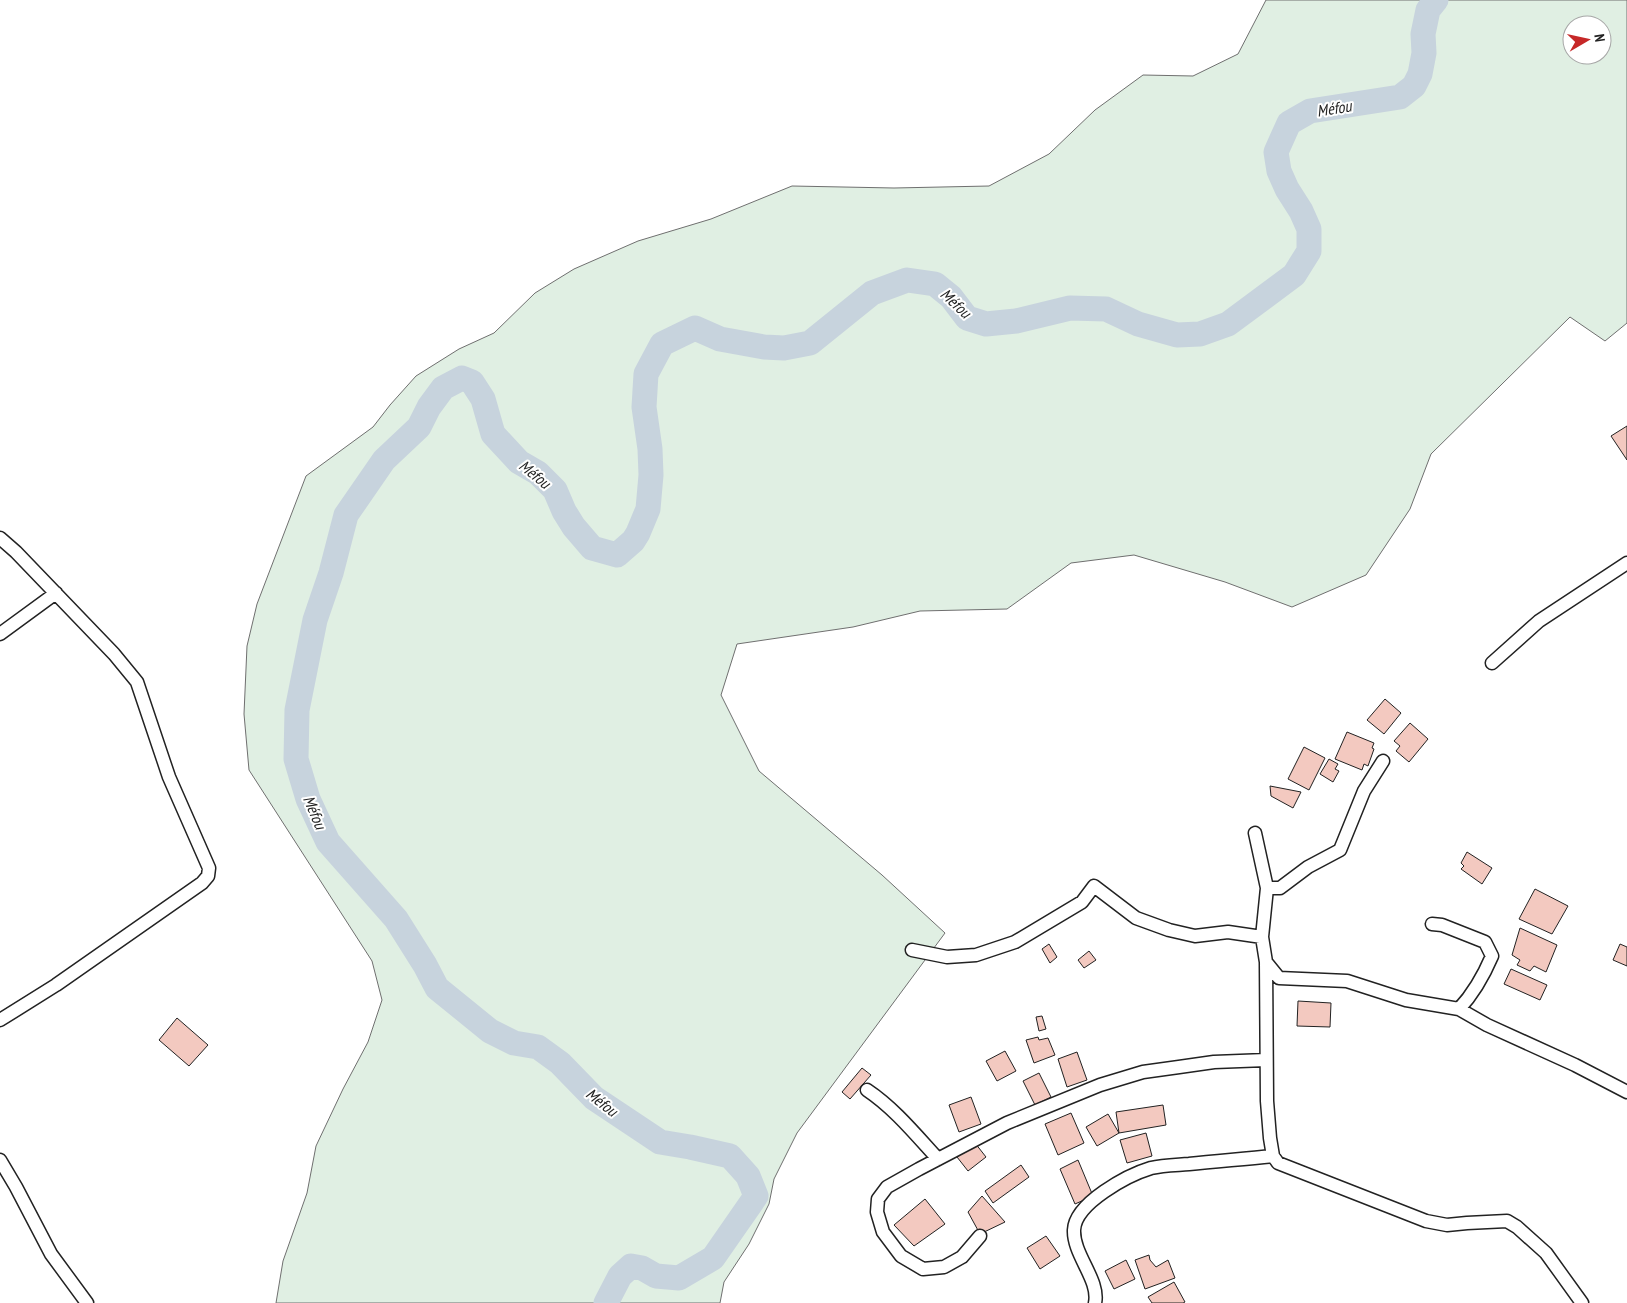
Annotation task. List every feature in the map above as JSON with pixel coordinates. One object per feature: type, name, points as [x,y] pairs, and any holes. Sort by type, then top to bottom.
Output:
[{"type":"street","points":[[0,538],[56,593],[138,682],[169,778],[209,868],[208,876],[202,883],[56,986],[0,1020]]},
{"type":"street","points":[[1492,663],[1540,621],[1627,563]]},
{"type":"street","points":[[0,634],[56,593]]},
{"type":"street","points":[[1267,888],[1280,888],[1308,867],[1340,850],[1364,792],[1383,761]]},
{"type":"street","points":[[1255,833],[1267,888],[1262,937],[1266,962],[1267,1101],[1273,1156],[1278,1162],[1426,1221],[1447,1225],[1507,1222],[1517,1227],[1546,1253],[1582,1303]]},
{"type":"street","points":[[912,950],[947,957],[976,955],[1007,944],[1050,922],[1082,902],[1094,886],[1136,918],[1170,930],[1196,936],[1228,932],[1262,937]]},
{"type":"street","points":[[1432,924],[1442,925],[1485,942],[1492,956],[1480,983],[1459,1009]]},
{"type":"street","points":[[1266,962],[1279,978],[1347,981],[1406,1000],[1459,1009],[1487,1025],[1575,1065],[1627,1092]]},
{"type":"street","points":[[980,1236],[962,1257],[944,1267],[923,1269],[901,1256],[883,1232],[877,1212],[878,1199],[887,1187],[1007,1123],[1100,1084],[1143,1072],[1214,1062],[1266,1060]]},
{"type":"street","points":[[867,1090],[877,1097],[938,1159]]},
{"type":"street","points":[[1095,1303],[1096,1299],[1091,1278],[1076,1248],[1074,1230],[1079,1215],[1094,1199],[1126,1179],[1152,1168],[1273,1156]]},
{"type":"street","points":[[0,1160],[51,1254],[87,1303]]},
{"type":"green space","points":[[1266,0],[1627,0],[1627,323],[1605,341],[1570,317],[1431,454],[1410,509],[1366,575],[1292,607],[1225,582],[1134,555],[1071,563],[1007,609],[920,611],[853,627],[737,644],[721,695],[759,771],[882,875],[945,933],[797,1133],[774,1179],[769,1204],[749,1244],[724,1282],[720,1303],[276,1303],[283,1261],[307,1193],[316,1146],[368,1042],[382,1000],[372,961],[249,770],[244,714],[247,646],[257,604],[306,476],[373,427],[416,376],[459,349],[494,333],[535,293],[574,269],[638,241],[711,219],[792,186],[894,188],[989,186],[1049,154],[1095,110],[1143,75],[1193,76],[1238,54]]},
{"type":"building","points":[[1627,426],[1627,460],[1611,436]]},
{"type":"building","points":[[1385,699],[1401,713],[1384,734],[1367,720]]},
{"type":"building","points":[[1410,723],[1428,739],[1409,762],[1396,751],[1400,746],[1394,741]]},
{"type":"building","points":[[1347,732],[1374,743],[1372,748],[1374,749],[1368,766],[1364,764],[1362,770],[1335,759]]},
{"type":"building","points":[[1304,747],[1325,758],[1309,790],[1288,779]]},
{"type":"building","points":[[1329,759],[1338,764],[1335,769],[1339,771],[1333,782],[1320,774]]},
{"type":"building","points":[[1270,786],[1301,792],[1293,808],[1271,796]]},
{"type":"building","points":[[1467,852],[1492,868],[1482,884],[1461,869],[1464,866],[1461,863]]},
{"type":"building","points":[[1535,889],[1568,906],[1552,934],[1519,919]]},
{"type":"building","points":[[1520,928],[1557,945],[1546,972],[1534,966],[1530,971],[1517,965],[1520,960],[1512,955]]},
{"type":"building","points":[[1049,944],[1057,957],[1050,963],[1042,949]]},
{"type":"building","points":[[1620,944],[1627,947],[1627,966],[1613,960]]},
{"type":"building","points":[[1089,951],[1096,960],[1084,968],[1078,960]]},
{"type":"building","points":[[1511,969],[1547,985],[1540,1000],[1504,984]]},
{"type":"building","points":[[1298,1001],[1331,1003],[1330,1027],[1297,1026]]},
{"type":"building","points":[[1042,1016],[1046,1029],[1039,1031],[1036,1017]]},
{"type":"building","points":[[177,1018],[208,1045],[189,1066],[159,1040]]},
{"type":"building","points":[[1038,1037],[1039,1040],[1048,1038],[1055,1055],[1034,1063],[1026,1040]]},
{"type":"building","points":[[1005,1051],[1016,1071],[997,1081],[986,1061]]},
{"type":"building","points":[[1077,1052],[1087,1080],[1067,1087],[1058,1059]]},
{"type":"building","points":[[862,1068],[871,1075],[850,1099],[842,1092]]},
{"type":"building","points":[[1039,1073],[1051,1097],[1035,1105],[1023,1081]]},
{"type":"building","points":[[971,1097],[981,1124],[959,1132],[949,1105]]},
{"type":"building","points":[[1163,1105],[1166,1125],[1119,1133],[1116,1112]]},
{"type":"building","points":[[1071,1113],[1084,1143],[1058,1155],[1045,1124]]},
{"type":"building","points":[[1108,1114],[1119,1133],[1097,1146],[1086,1127]]},
{"type":"building","points":[[1146,1133],[1152,1156],[1127,1163],[1120,1140]]},
{"type":"building","points":[[975,1143],[986,1157],[968,1171],[957,1157]]},
{"type":"building","points":[[1078,1160],[1093,1196],[1075,1204],[1060,1169]]},
{"type":"building","points":[[1021,1165],[1029,1177],[993,1203],[985,1191]]},
{"type":"building","points":[[982,1196],[1005,1222],[980,1234],[968,1212]]},
{"type":"building","points":[[925,1199],[945,1224],[914,1246],[894,1225]]},
{"type":"building","points":[[1046,1236],[1060,1256],[1040,1269],[1027,1248]]},
{"type":"building","points":[[1149,1255],[1150,1260],[1156,1267],[1168,1260],[1175,1278],[1145,1289],[1135,1260]]},
{"type":"building","points":[[1126,1260],[1135,1279],[1114,1289],[1105,1271]]},
{"type":"building","points":[[1174,1282],[1185,1302],[1152,1303],[1148,1297]]},
{"type":"waterway","name":"Méfou","points":[[606,1303],[620,1276],[631,1266],[642,1268],[656,1276],[679,1278],[713,1258],[756,1196],[748,1176],[730,1156],[660,1142],[594,1098],[560,1063],[538,1047],[514,1043],[490,1031],[437,988],[396,919],[328,842],[308,799],[296,759],[297,710],[315,620],[331,573],[346,515],[384,460],[419,427],[429,407],[443,388],[462,378],[472,382],[483,399],[493,434],[519,462],[538,473],[555,490],[564,511],[574,527],[592,548],[617,555],[633,541],[648,509],[651,475],[650,449],[644,407],[646,374],[662,344],[695,328],[720,339],[764,347],[784,348],[810,343],[872,293],[907,280],[935,284],[951,297],[967,318],[986,324],[1016,321],[1070,308],[1106,309],[1138,324],[1177,335],[1200,334],[1228,324],[1294,275],[1309,251],[1309,229],[1279,171],[1276,152],[1289,123],[1310,111],[1400,97],[1414,86],[1420,74],[1424,53],[1423,34],[1428,10],[1436,0]]}]
